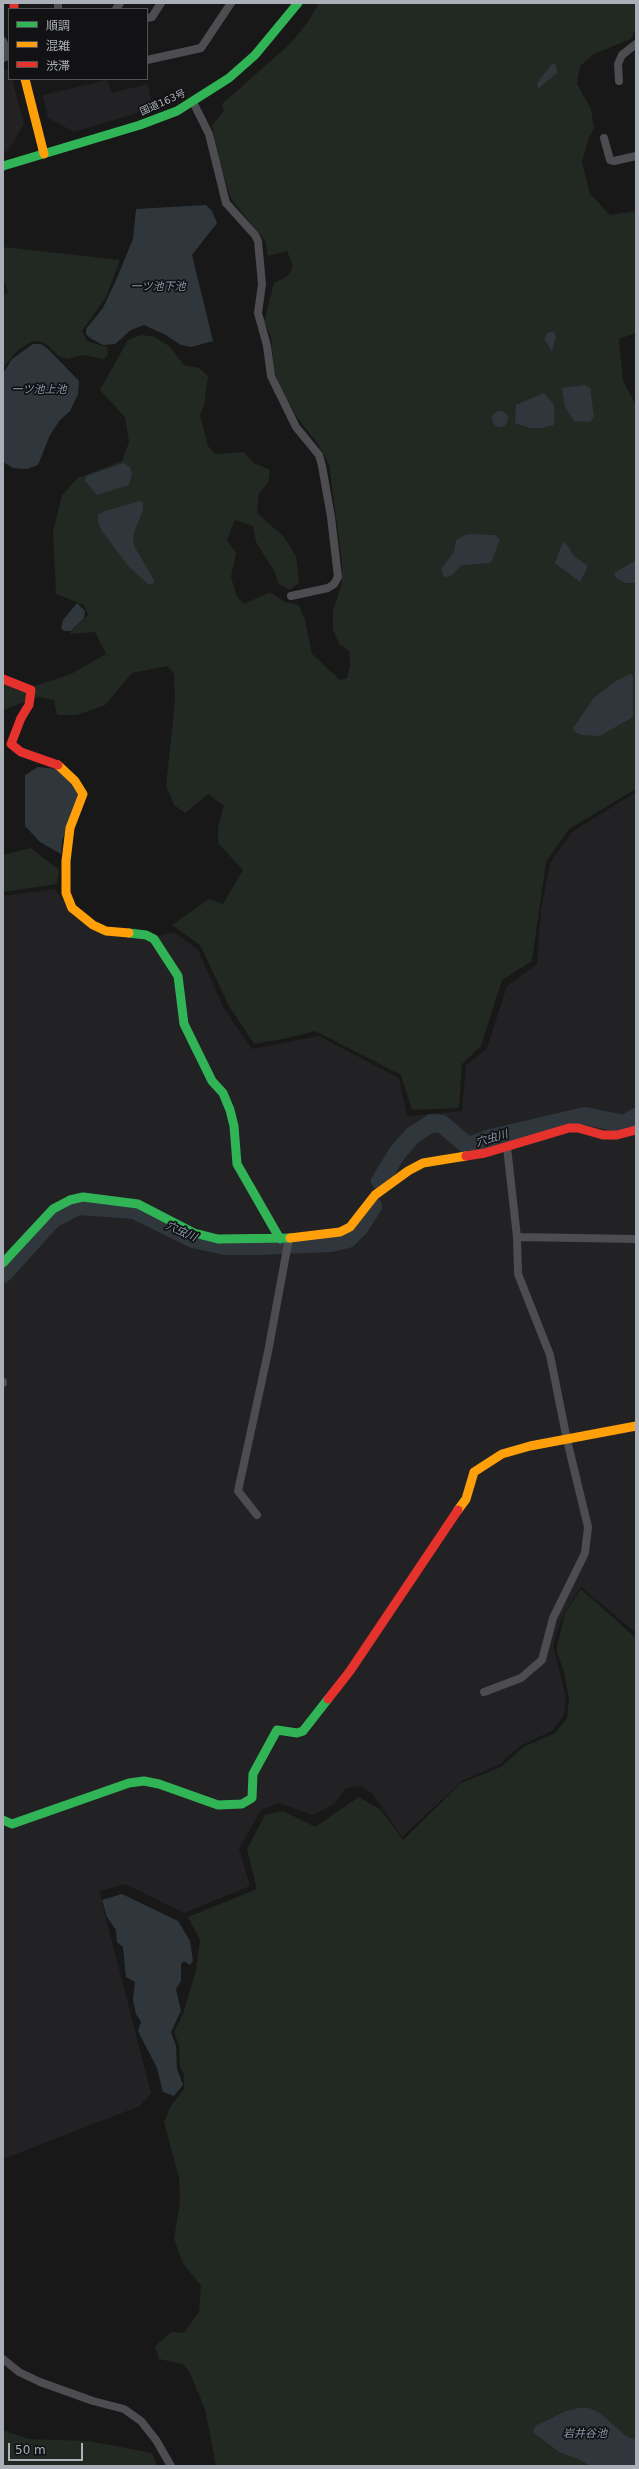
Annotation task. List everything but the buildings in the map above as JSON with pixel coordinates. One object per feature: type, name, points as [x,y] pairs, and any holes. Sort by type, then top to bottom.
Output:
[{"type":"main road","name":"国道163号","points":[[3,166],[140,125],[177,111],[229,78],[255,55],[298,3]]},
{"type":"main road","points":[[25,80],[44,154]]},
{"type":"main road","points":[[3,679],[31,690],[29,705],[21,718],[11,744],[21,752],[57,764],[75,781],[83,794],[70,828],[66,861],[66,893],[72,908],[93,925],[106,930],[150,937],[178,976],[184,1024],[212,1081],[222,1093],[230,1110],[234,1126],[237,1164],[280,1239]]},
{"type":"main road","points":[[3,1263],[53,1209],[70,1200],[82,1197],[138,1204],[194,1233],[218,1239],[280,1239],[340,1232],[350,1227],[375,1195],[408,1171],[423,1164],[507,1147],[569,1128],[603,1135],[617,1135],[636,1130]]},
{"type":"main road","points":[[3,1820],[12,1824],[55,1811],[129,1783],[144,1781],[166,1786],[218,1805],[242,1804],[252,1798],[254,1791],[253,1774],[258,1762],[277,1730],[297,1733],[303,1731],[350,1671],[466,1499],[474,1472],[502,1454],[530,1446],[636,1426]]},
{"type":"street","points":[[148,18],[152,17],[161,3]]},
{"type":"street","points":[[148,60],[201,48],[231,3]]},
{"type":"street","points":[[619,81],[618,64],[622,55],[636,44]]},
{"type":"street","points":[[3,58],[6,49]]},
{"type":"street","points":[[193,102],[208,134],[226,203],[255,235],[258,241],[262,284],[258,313],[268,346],[271,376],[296,427],[319,455],[322,466],[331,517],[338,577],[334,584],[328,588],[291,596]]},
{"type":"street","points":[[604,138],[610,160],[636,156]]},
{"type":"street","points":[[484,1692],[521,1678],[542,1660],[553,1618],[573,1573],[586,1553],[588,1527],[567,1440],[550,1355],[518,1274],[517,1237],[507,1147]]},
{"type":"street","points":[[517,1237],[636,1238]]},
{"type":"street","points":[[257,1515],[238,1491],[268,1352],[289,1238]]},
{"type":"street","points":[[3,2359],[19,2372],[40,2382],[93,2401],[124,2409],[141,2421],[156,2440],[171,2466]]},
{"type":"shaded area","points":[[319,3],[636,3],[636,28],[631,39],[594,54],[580,66],[577,84],[591,109],[594,128],[588,140],[582,162],[590,194],[610,215],[636,211],[636,333],[619,339],[623,381],[636,405],[636,789],[569,829],[546,862],[532,961],[502,980],[481,1046],[462,1064],[459,1108],[412,1110],[401,1075],[315,1031],[288,1038],[254,1044],[229,1006],[200,945],[172,925],[209,899],[223,904],[243,870],[218,843],[218,827],[224,806],[208,794],[185,813],[174,805],[166,786],[175,702],[174,674],[167,666],[132,673],[105,705],[77,715],[57,715],[54,700],[38,697],[3,710],[3,683],[20,691],[71,674],[106,654],[95,632],[69,634],[88,615],[84,605],[56,594],[53,532],[62,495],[78,478],[122,461],[129,442],[125,417],[100,390],[128,340],[141,335],[155,337],[169,346],[184,365],[199,368],[208,376],[204,406],[200,415],[208,446],[215,454],[244,452],[254,463],[270,470],[268,483],[259,493],[257,513],[284,537],[296,556],[299,583],[290,590],[279,584],[274,571],[256,542],[253,526],[235,520],[227,540],[236,553],[231,577],[237,597],[244,604],[270,592],[285,602],[299,605],[305,620],[312,654],[340,680],[347,678],[350,666],[349,651],[339,644],[333,630],[333,611],[342,583],[342,563],[329,464],[318,444],[296,416],[280,386],[274,370],[271,336],[264,322],[274,283],[288,276],[293,266],[287,251],[268,256],[265,241],[231,199],[221,167],[212,125],[224,111],[222,104],[291,43],[307,23]]},
{"type":"shaded area","points":[[3,68],[8,70],[8,80],[12,80],[24,124],[8,151],[3,152]]},
{"type":"shaded area","points":[[107,80],[112,93],[148,84],[153,108],[74,132],[48,118],[43,95]]},
{"type":"shaded area","points":[[3,247],[120,260],[106,297],[82,331],[87,341],[107,347],[108,355],[103,359],[82,355],[68,359],[60,357],[46,344],[38,341],[31,342],[18,350],[3,368],[3,295],[8,293],[3,278]]},
{"type":"shaded area","points":[[636,792],[636,1633],[581,1587],[564,1613],[553,1645],[566,1698],[564,1715],[552,1731],[520,1746],[500,1764],[462,1781],[402,1837],[372,1793],[360,1786],[346,1788],[334,1804],[313,1815],[279,1803],[261,1810],[239,1849],[250,1886],[184,1913],[125,1884],[99,1891],[151,2093],[140,2106],[3,2159],[3,896],[55,889],[76,918],[147,939],[174,932],[198,950],[224,1009],[252,1049],[319,1036],[399,1078],[407,1116],[462,1111],[466,1065],[487,1048],[507,986],[537,964],[541,910],[550,863],[572,832]]},
{"type":"shaded area","points":[[31,848],[59,870],[57,884],[3,892],[3,855]]},
{"type":"shaded area","points":[[581,1589],[636,1638],[636,2466],[216,2466],[205,2409],[189,2371],[182,2364],[159,2359],[155,2346],[171,2332],[184,2333],[199,2312],[201,2286],[183,2263],[174,2239],[180,2202],[179,2178],[164,2122],[170,2107],[184,2089],[184,2074],[180,2067],[179,2045],[174,2032],[183,2014],[196,1970],[200,1940],[188,1917],[257,1889],[247,1849],[265,1815],[283,1811],[315,1827],[359,1797],[381,1810],[403,1840],[461,1783],[501,1767],[523,1747],[555,1733],[567,1718],[569,1699],[564,1671],[556,1650],[565,1613]]},
{"type":"shaded area","points":[[3,2430],[28,2439],[89,2441],[152,2453],[157,2466],[3,2466]]},
{"type":"water","points":[[553,63],[556,65],[557,73],[539,88],[537,85],[540,79]]},
{"type":"water","name":"一ツ池下池","points":[[206,205],[212,211],[217,223],[192,255],[213,341],[191,347],[181,345],[166,335],[144,325],[131,330],[115,344],[103,345],[90,338],[86,334],[86,329],[103,308],[133,239],[136,209]]},
{"type":"water","points":[[549,332],[554,332],[556,336],[552,352],[544,338]]},
{"type":"water","name":"一ツ池上池","points":[[33,344],[41,344],[48,349],[79,381],[78,394],[70,411],[60,420],[50,435],[38,465],[27,469],[13,468],[3,462],[3,373],[12,359]]},
{"type":"water","points":[[585,385],[590,388],[594,417],[590,422],[574,421],[565,407],[562,388]]},
{"type":"water","points":[[544,393],[554,405],[554,425],[541,428],[530,428],[515,423],[516,405]]},
{"type":"water","points":[[500,411],[506,413],[508,419],[506,425],[500,427],[494,425],[492,419],[494,413]]},
{"type":"water","points":[[124,463],[130,467],[132,474],[129,485],[97,495],[85,481],[86,476]]},
{"type":"water","points":[[140,501],[143,502],[143,510],[133,535],[134,546],[154,580],[153,584],[148,584],[129,567],[102,531],[98,522],[98,515],[105,511]]},
{"type":"water","points":[[465,535],[495,535],[500,539],[491,563],[462,565],[451,576],[444,577],[441,569],[454,552],[456,540]]},
{"type":"water","points":[[563,542],[567,545],[574,556],[588,566],[580,582],[555,563]]},
{"type":"water","points":[[636,560],[636,583],[626,583],[616,578],[614,574],[616,572]]},
{"type":"water","points":[[77,603],[85,611],[84,618],[71,631],[64,631],[61,628],[63,620]]},
{"type":"water","points":[[630,674],[633,675],[633,717],[600,736],[581,735],[574,731],[573,728],[594,698],[614,682]]},
{"type":"water","points":[[38,767],[57,769],[70,780],[79,794],[62,841],[61,854],[40,842],[25,826],[25,775]]},
{"type":"water","points":[[122,1894],[178,1921],[190,1941],[193,1961],[190,1965],[184,1961],[181,1964],[181,1981],[176,1989],[181,2011],[171,2032],[176,2046],[177,2069],[183,2085],[174,2096],[163,2092],[157,2068],[138,2031],[141,2022],[136,2014],[133,2000],[135,1982],[126,1977],[123,1947],[117,1942],[116,1930],[107,1917],[102,1900]]},
{"type":"water","name":"岩井谷池","points":[[579,2408],[589,2408],[601,2414],[626,2436],[636,2440],[636,2466],[591,2466],[578,2459],[559,2452],[533,2432],[535,2426],[566,2411]]},
{"type":"waterway","name":"穴虫川","points":[[380,1181],[398,1152],[413,1135],[432,1123],[442,1124],[468,1146],[491,1138],[585,1116],[624,1124],[636,1117]]},
{"type":"waterway","name":"穴虫川","points":[[3,1274],[53,1219],[78,1206],[134,1210],[193,1239],[225,1246],[331,1243],[348,1239],[360,1227],[373,1206]]},
{"type":"traffic: fast","points":[[3,166],[140,125],[177,111],[229,78],[255,55],[298,3]]},
{"type":"traffic: fast","points":[[129,933],[146,935],[154,939],[178,976],[184,1024],[212,1081],[223,1093],[230,1110],[234,1126],[237,1164],[280,1239]]},
{"type":"traffic: fast","points":[[3,1263],[53,1209],[70,1200],[83,1197],[138,1204],[194,1233],[218,1239],[290,1238]]},
{"type":"traffic: fast","points":[[3,1820],[12,1824],[129,1783],[144,1781],[159,1784],[218,1805],[242,1804],[252,1798],[253,1774],[277,1730],[297,1733],[303,1731],[328,1699]]},
{"type":"traffic: slow","points":[[25,80],[44,154]]},
{"type":"traffic: slow","points":[[58,765],[75,781],[83,794],[70,828],[66,861],[66,893],[72,908],[93,925],[106,931],[129,933]]},
{"type":"traffic: slow","points":[[290,1238],[340,1232],[350,1227],[375,1195],[408,1171],[423,1163],[466,1156]]},
{"type":"traffic: slow","points":[[458,1510],[466,1499],[474,1472],[502,1454],[530,1446],[636,1426]]},
{"type":"traffic: jam","points":[[14,3],[14,8]]},
{"type":"traffic: jam","points":[[3,679],[31,690],[29,705],[21,718],[11,744],[21,752],[58,765]]},
{"type":"traffic: jam","points":[[466,1156],[485,1153],[569,1128],[578,1128],[603,1135],[617,1135],[636,1130]]},
{"type":"traffic: jam","points":[[328,1699],[350,1671],[458,1510]]}]
